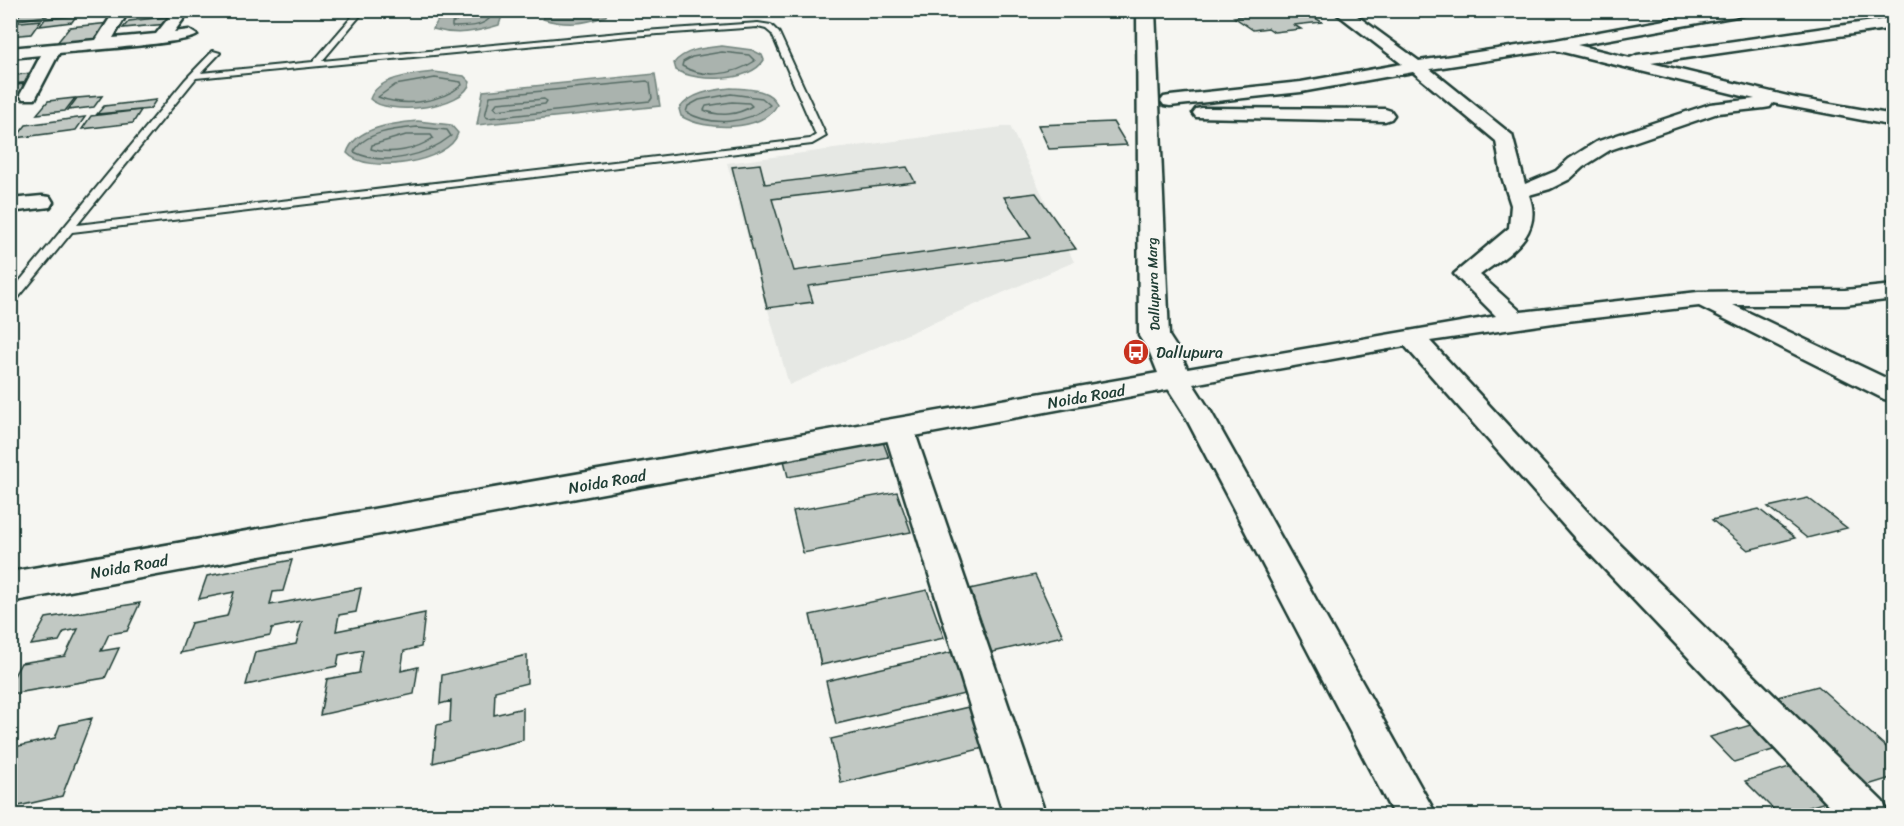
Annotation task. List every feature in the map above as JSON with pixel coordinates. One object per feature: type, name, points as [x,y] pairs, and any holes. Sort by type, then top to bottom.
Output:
[{"type":"main road","name":"Dallupura Marg","points":[[1146,10],[1154,336],[1171,366]]},
{"type":"main road","name":"Dallupura Marg","points":[[1167,10],[1171,307],[1174,337],[1171,366]]},
{"type":"main road","name":"Noida Road","points":[[10,587],[899,430],[1171,366]]},
{"type":"street","points":[[10,14],[14,10]]},
{"type":"street","points":[[160,39],[183,10]]},
{"type":"street","points":[[1339,10],[1416,66],[1504,139],[1522,205],[1520,230],[1505,245],[1466,274],[1516,321]]},
{"type":"street","points":[[1170,107],[1555,45],[1748,10]]},
{"type":"street","points":[[102,43],[121,12]]},
{"type":"street","points":[[1620,62],[1893,23]]},
{"type":"street","points":[[10,53],[189,35]]},
{"type":"street","points":[[1555,45],[1796,103],[1893,121]]},
{"type":"street","points":[[29,95],[53,48]]},
{"type":"street","points":[[1518,192],[1543,185],[1563,175],[1604,146],[1662,128],[1683,118],[1716,108],[1796,103]]},
{"type":"street","points":[[1170,107],[1385,115]]},
{"type":"street","points":[[10,206],[42,202]]},
{"type":"street","points":[[1416,816],[1171,366],[1326,351],[1516,321],[1700,299],[1888,297]]},
{"type":"street","points":[[1700,299],[1893,393]]},
{"type":"street","points":[[1412,338],[1585,529],[1868,816]]},
{"type":"street","points":[[899,430],[1025,816]]},
{"type":"lane","points":[[316,63],[362,10]]},
{"type":"lane","points":[[69,230],[812,141],[821,136],[775,33],[768,27],[758,25],[630,34],[194,76]]},
{"type":"lane","points":[[10,301],[194,76],[216,53]]},
{"type":"shaded area","points":[[1010,126],[1074,262],[789,385],[727,163]]},
{"type":"water","points":[[545,11],[607,11],[606,16],[598,19],[567,23],[543,19]]},
{"type":"water","points":[[486,12],[502,16],[499,25],[466,32],[433,29],[438,20],[460,13]]},
{"type":"water","points":[[722,46],[752,50],[762,55],[764,60],[757,68],[747,73],[722,78],[696,77],[676,70],[674,63],[684,55],[696,50]]},
{"type":"water","points":[[434,72],[464,76],[470,82],[465,91],[455,98],[441,104],[424,107],[392,107],[370,99],[380,86],[388,81]]},
{"type":"water","points":[[655,74],[660,106],[477,125],[483,91]]},
{"type":"water","points":[[731,88],[764,92],[774,99],[777,105],[770,114],[759,120],[732,126],[704,124],[681,116],[679,109],[689,99],[709,91]]},
{"type":"water","points":[[418,121],[451,125],[458,133],[452,143],[440,152],[407,162],[371,163],[357,160],[347,153],[351,144],[367,132],[388,125]]},
{"type":"building","points":[[50,10],[47,16],[10,21],[14,14]]},
{"type":"building","points":[[1302,10],[1322,22],[1294,25],[1301,29],[1274,32],[1268,28],[1253,30],[1234,17]]},
{"type":"building","points":[[76,16],[72,22],[40,26],[45,19]]},
{"type":"building","points":[[173,16],[168,24],[123,28],[129,21]]},
{"type":"building","points":[[41,20],[31,34],[10,36],[10,23]]},
{"type":"building","points":[[111,23],[98,40],[56,44],[70,27]]},
{"type":"building","points":[[38,72],[33,82],[10,84],[10,76]]},
{"type":"building","points":[[32,83],[26,93],[10,95],[10,86]]},
{"type":"building","points":[[102,96],[94,107],[68,110],[77,98]]},
{"type":"building","points":[[75,98],[65,111],[37,114],[48,101]]},
{"type":"building","points":[[156,100],[150,109],[97,114],[104,106]]},
{"type":"building","points":[[141,110],[133,123],[82,129],[91,116]]},
{"type":"building","points":[[85,117],[76,130],[16,138],[26,125]]},
{"type":"building","points":[[1113,122],[1127,145],[1049,149],[1038,125]]},
{"type":"building","points":[[760,164],[765,184],[907,167],[915,182],[772,199],[794,271],[1031,238],[1004,197],[1036,193],[1076,249],[808,286],[813,302],[767,308],[732,167]]},
{"type":"building","points":[[882,439],[889,458],[788,477],[783,456]]},
{"type":"building","points":[[897,492],[911,532],[803,553],[793,511]]},
{"type":"building","points":[[1808,498],[1847,528],[1807,538],[1768,507]]},
{"type":"building","points":[[1759,509],[1795,538],[1748,550],[1712,520]]},
{"type":"building","points":[[292,560],[283,591],[273,592],[270,605],[361,588],[356,612],[339,615],[336,631],[425,613],[421,647],[404,651],[401,671],[418,667],[414,694],[320,715],[327,679],[359,673],[363,650],[339,655],[337,666],[246,685],[255,652],[296,644],[302,622],[272,628],[270,635],[180,653],[191,623],[227,616],[234,592],[199,599],[207,576]]},
{"type":"building","points":[[1035,575],[1063,636],[984,654],[960,591]]},
{"type":"building","points":[[927,590],[944,638],[821,665],[810,615]]},
{"type":"building","points":[[140,603],[127,631],[109,634],[101,651],[119,648],[105,678],[10,694],[10,683],[21,663],[65,656],[78,629],[64,632],[59,641],[31,645],[46,618]]},
{"type":"building","points":[[961,650],[977,691],[836,724],[826,681]]},
{"type":"building","points":[[527,655],[527,683],[495,691],[494,715],[523,708],[523,740],[433,763],[437,725],[450,722],[451,701],[440,704],[442,675]]},
{"type":"building","points":[[1818,686],[1894,754],[1894,777],[1855,789],[1763,701]]},
{"type":"building","points":[[977,705],[992,746],[841,783],[831,739]]},
{"type":"building","points":[[92,718],[62,796],[10,808],[10,748],[55,738],[60,725]]},
{"type":"building","points":[[1764,721],[1789,745],[1734,762],[1710,737]]},
{"type":"building","points":[[1805,762],[1842,797],[1780,816],[1745,781]]},
{"type":"place","name":"Dallupura","points":[[1136,352]]}]
